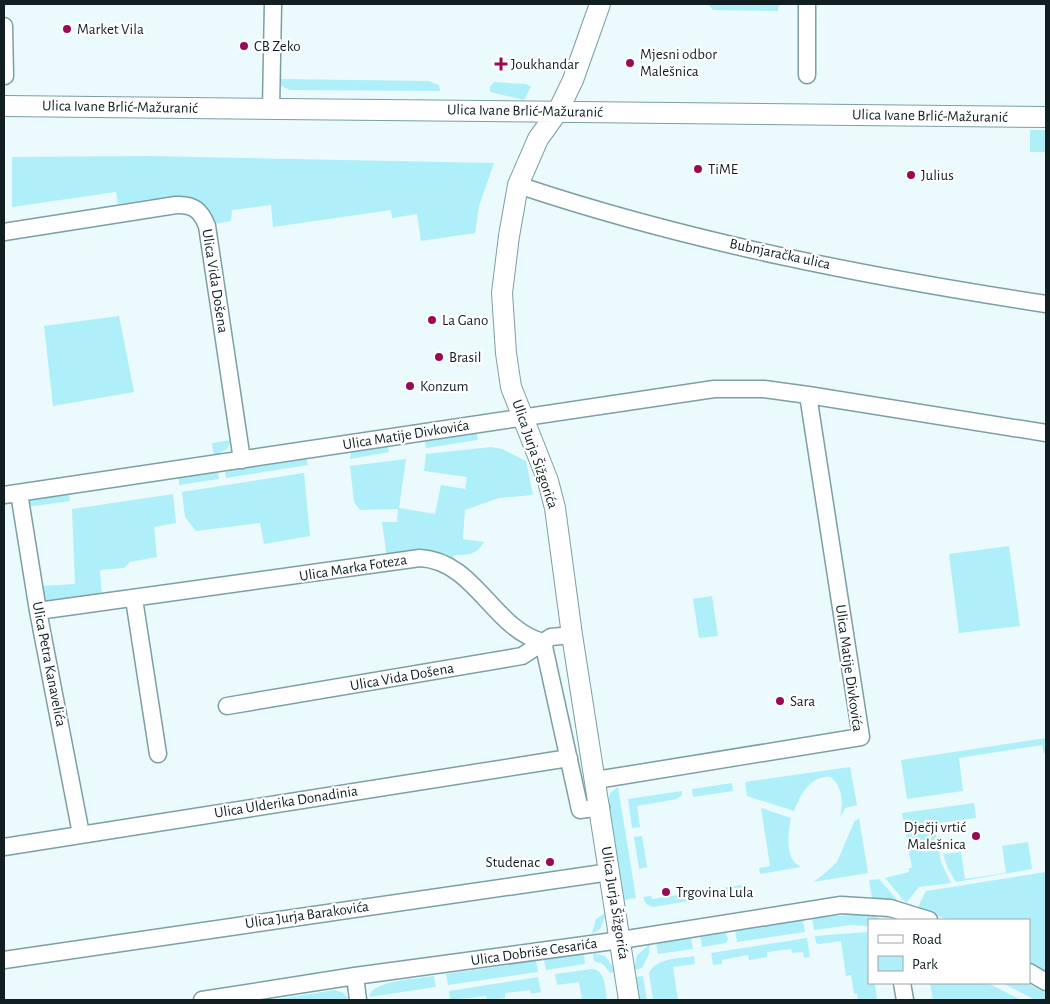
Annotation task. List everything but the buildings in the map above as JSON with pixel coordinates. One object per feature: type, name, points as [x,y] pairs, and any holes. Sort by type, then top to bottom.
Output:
[{"type":"street","points":[[271,109],[273,4]]},
{"type":"street","name":"Ulica Jurja Šižgorića","points":[[600,4],[573,80],[558,111],[538,139],[518,185],[502,293],[511,387],[548,481],[555,508],[572,635],[601,807],[629,1000]]},
{"type":"street","points":[[807,4],[807,74]]},
{"type":"street","points":[[4,26],[5,76]]},
{"type":"street","name":"Ulica Ivane Brlić-Mažuranić","points":[[4,106],[1046,118]]},
{"type":"street","name":"Bubnjaračka ulica","points":[[518,185],[565,201],[751,249],[946,288],[1046,304]]},
{"type":"street","name":"Ulica Vida Došena","points":[[4,232],[176,205],[188,205],[198,210],[207,226],[242,460]]},
{"type":"street","name":"Ulica Matije Divkovića","points":[[11,494],[714,389],[764,389],[1046,433]]},
{"type":"street","name":"Ulica Matije Divkovića","points":[[596,780],[861,738],[808,395]]},
{"type":"street","name":"Ulica Petra Kanavelića","points":[[11,494],[38,611],[81,834]]},
{"type":"street","name":"Ulica Marka Foteza","points":[[38,611],[420,558],[432,559],[456,570],[523,635],[543,642]]},
{"type":"street","points":[[134,599],[158,754]]},
{"type":"street","name":"Ulica Vida Došena","points":[[227,706],[522,656],[551,637],[572,635]]},
{"type":"street","points":[[543,642],[580,810],[601,807]]},
{"type":"street","name":"Ulica Ulderika Donadinia","points":[[4,847],[569,758]]},
{"type":"street","name":"Ulica Jurja Barakovića","points":[[4,960],[610,872]]},
{"type":"street","name":"Ulica Dobriše Cesarića","points":[[202,1000],[355,976],[621,940],[841,905],[923,919]]},
{"type":"street","points":[[1030,973],[1046,982]]},
{"type":"street","points":[[355,976],[358,1000]]},
{"type":"street","points":[[902,984],[905,1000]]},
{"type":"green space","points":[[708,4],[779,4],[778,11],[713,10]]},
{"type":"green space","points":[[280,79],[429,81],[439,85],[440,91],[290,90],[281,86]]},
{"type":"green space","points":[[494,82],[526,84],[531,87],[524,100],[490,92],[490,87]]},
{"type":"green space","points":[[1030,130],[1046,130],[1046,152],[1030,152]]},
{"type":"green space","points":[[149,156],[494,163],[479,206],[475,233],[421,241],[417,214],[392,218],[391,210],[273,227],[271,205],[232,210],[231,221],[214,224],[205,206],[190,199],[152,201],[151,199],[118,204],[116,192],[12,207],[12,157]]},
{"type":"green space","points":[[119,316],[134,392],[53,406],[44,326]]},
{"type":"green space","points":[[477,433],[478,440],[426,448],[425,441]]},
{"type":"green space","points":[[231,440],[227,449],[214,456],[212,443]]},
{"type":"green space","points":[[388,447],[389,452],[350,459],[351,452]]},
{"type":"green space","points":[[491,447],[502,449],[526,461],[533,495],[499,498],[465,510],[463,539],[484,542],[475,552],[454,555],[453,560],[387,558],[382,522],[397,522],[398,509],[360,510],[354,502],[350,466],[406,459],[399,508],[435,514],[441,485],[465,489],[467,477],[424,471],[426,454]]},
{"type":"green space","points":[[306,459],[308,465],[226,478],[225,471]]},
{"type":"green space","points":[[218,472],[219,479],[179,485],[179,478]]},
{"type":"green space","points":[[304,473],[310,536],[264,544],[260,523],[196,531],[185,517],[182,492]]},
{"type":"green space","points":[[69,494],[70,501],[27,507],[26,501]]},
{"type":"green space","points":[[173,494],[176,523],[154,527],[157,557],[130,562],[124,568],[100,570],[102,598],[47,604],[41,586],[75,584],[72,509]]},
{"type":"green space","points":[[1009,546],[1020,626],[959,633],[949,554]]},
{"type":"green space","points":[[712,596],[718,636],[699,638],[693,599]]},
{"type":"green space","points":[[1046,738],[1046,753],[1044,753],[1042,745],[959,758],[963,791],[907,799],[901,760]]},
{"type":"green space","points":[[850,767],[857,805],[845,808],[840,818],[842,801],[840,790],[830,777],[823,777],[811,783],[799,799],[794,811],[747,796],[745,782]]},
{"type":"green space","points":[[732,783],[733,791],[693,797],[692,789]]},
{"type":"green space","points":[[618,787],[636,898],[624,900],[608,804],[610,793]]},
{"type":"green space","points":[[682,791],[682,795],[677,799],[637,806],[640,827],[632,828],[628,799]]},
{"type":"green space","points":[[974,803],[976,818],[939,823],[939,828],[935,828],[941,862],[951,883],[919,887],[906,903],[885,878],[909,872],[909,868],[912,868],[902,813]]},
{"type":"green space","points":[[761,808],[791,818],[788,838],[790,852],[792,858],[801,867],[760,874],[759,868],[770,866]]},
{"type":"green space","points":[[859,818],[868,873],[813,882],[837,862],[854,822]]},
{"type":"green space","points":[[642,836],[647,867],[639,869],[634,837]]},
{"type":"green space","points":[[1028,842],[1032,869],[956,882],[948,869],[943,854],[961,852],[965,879],[1006,873],[1002,846]]},
{"type":"green space","points":[[1046,872],[1046,974],[1030,966],[1030,919],[946,919],[918,907],[926,891]]},
{"type":"green space","points":[[879,879],[900,903],[872,898],[869,880]]},
{"type":"green space","points":[[747,884],[748,891],[653,907],[646,904],[643,897],[651,896],[652,899]]},
{"type":"green space","points":[[607,912],[600,929],[592,934],[596,919]]},
{"type":"green space","points":[[863,914],[873,915],[880,919],[868,919],[868,926],[851,925],[814,930],[812,918]]},
{"type":"green space","points":[[803,920],[805,932],[737,942],[735,930]]},
{"type":"green space","points":[[725,931],[728,939],[726,943],[702,947],[700,936]]},
{"type":"green space","points":[[867,932],[868,984],[875,984],[877,1000],[858,1000],[857,994],[854,994],[851,975],[846,976],[841,941],[819,944],[816,943],[815,936]]},
{"type":"green space","points":[[691,937],[693,949],[658,954],[656,943]]},
{"type":"green space","points":[[807,938],[810,957],[804,958],[803,952],[792,953],[791,949],[767,952],[767,957],[749,960],[748,955],[722,960],[722,964],[713,965],[711,953]]},
{"type":"green space","points":[[650,944],[649,954],[642,968],[634,970],[637,955]]},
{"type":"green space","points":[[593,953],[605,956],[617,972],[610,973],[603,964],[594,961]]},
{"type":"green space","points":[[584,954],[585,964],[546,970],[544,960]]},
{"type":"green space","points":[[694,956],[695,964],[673,967],[678,1000],[653,1000],[649,973],[653,968],[663,961]]},
{"type":"green space","points":[[536,961],[538,972],[448,985],[446,974]]},
{"type":"green space","points":[[597,970],[602,976],[607,1000],[582,1000],[579,982],[557,985],[555,974]]},
{"type":"green space","points":[[434,976],[436,987],[369,997],[372,991],[387,984],[407,979]]},
{"type":"green space","points":[[643,976],[647,1000],[639,1000],[636,977]]},
{"type":"green space","points":[[538,977],[541,992],[531,994],[530,990],[505,993],[505,998],[487,1000],[486,996],[450,1000],[449,991]]},
{"type":"green space","points":[[930,984],[990,984],[1021,1000],[933,1000]]},
{"type":"green space","points":[[1005,984],[1029,984],[1046,993],[1046,1000],[1035,1000]]},
{"type":"green space","points":[[335,990],[344,993],[349,1000],[272,1000]]},
{"type":"place","name":"Market Vila","points":[[67,29]]},
{"type":"place","name":"CB Zeko","points":[[244,46]]},
{"type":"place","name":"Mjesni odbor Malešnica","points":[[630,63]]},
{"type":"place","name":"Joukhandar","points":[[501,64]]},
{"type":"place","name":"TiME","points":[[698,169]]},
{"type":"place","name":"Julius","points":[[911,175]]},
{"type":"place","name":"La Gano","points":[[432,320]]},
{"type":"place","name":"Brasil","points":[[439,357]]},
{"type":"place","name":"Konzum","points":[[410,386]]},
{"type":"place","name":"Sara","points":[[780,701]]},
{"type":"place","name":"Dječji vrtić Malešnica","points":[[976,836]]},
{"type":"place","name":"Studenac","points":[[550,862]]},
{"type":"place","name":"Trgovina Lula","points":[[666,892]]}]
